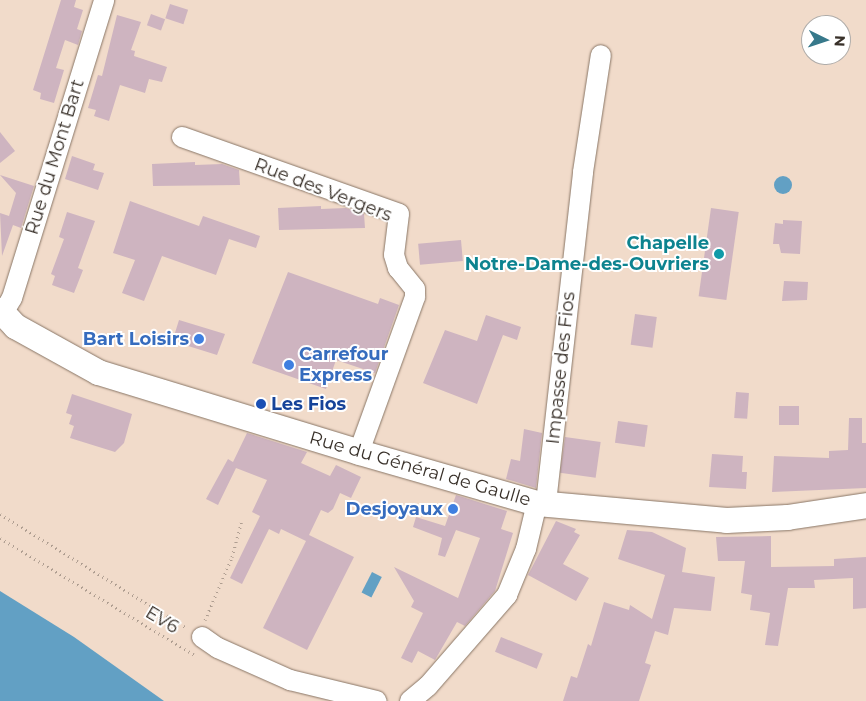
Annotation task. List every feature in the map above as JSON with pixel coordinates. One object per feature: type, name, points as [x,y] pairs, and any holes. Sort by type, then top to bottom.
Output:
[{"type":"main road","name":"Rue du Général de Gaulle","points":[[1,311],[14,326],[98,372],[358,452],[542,503],[726,520],[787,517],[866,506]]},
{"type":"street","name":"Rue du Mont Bart","points":[[1,311],[12,298],[104,0]]},
{"type":"street","name":"Impasse des Fios","points":[[410,701],[428,686],[507,595],[542,503],[582,172],[600,55]]},
{"type":"street","name":"Rue des Vergers","points":[[182,137],[399,214],[394,255],[398,268],[416,289],[415,297],[358,452]]},
{"type":"street","points":[[202,637],[218,648],[290,680],[376,701]]},
{"type":"path","points":[[0,514],[202,637],[205,619],[232,557],[242,520]]},
{"type":"path","name":"EV6","points":[[0,538],[199,657]]},
{"type":"water","points":[[779,176],[787,176],[792,181],[790,192],[779,194],[774,189],[774,181]]},
{"type":"water","points":[[372,572],[382,577],[371,597],[362,592]]},
{"type":"water","points":[[0,591],[74,637],[164,701],[0,701]]},
{"type":"building","points":[[61,0],[76,0],[74,7],[83,10],[77,29],[82,31],[78,45],[65,40],[56,68],[64,70],[54,103],[40,99],[41,93],[33,90]]},
{"type":"building","points":[[170,4],[188,10],[183,24],[165,18]]},
{"type":"building","points":[[151,14],[165,19],[161,30],[147,25]]},
{"type":"building","points":[[117,15],[141,22],[131,50],[135,51],[134,56],[167,67],[162,82],[149,79],[145,93],[120,85],[109,121],[94,116],[96,110],[88,108],[98,75],[102,76]]},
{"type":"building","points":[[0,132],[15,151],[0,163]]},
{"type":"building","points":[[72,156],[95,164],[93,170],[104,173],[98,190],[65,179]]},
{"type":"building","points":[[195,162],[195,165],[222,164],[239,170],[240,185],[153,186],[152,164]]},
{"type":"building","points":[[0,175],[34,186],[21,228],[13,225],[2,256],[0,213],[9,216],[16,193]]},
{"type":"building","points":[[130,201],[199,226],[203,216],[260,236],[256,248],[229,239],[216,275],[162,256],[144,301],[122,293],[135,260],[113,253]]},
{"type":"building","points":[[321,206],[321,209],[346,208],[364,214],[365,228],[279,230],[278,208]]},
{"type":"building","name":"Chapelle Notre-Dame-des-Ouvriers","points":[[711,208],[739,212],[726,300],[699,296]]},
{"type":"building","points":[[67,212],[95,221],[78,268],[83,270],[74,293],[52,285],[55,276],[51,274],[64,239],[59,237]]},
{"type":"building","points":[[783,220],[802,221],[800,254],[781,253],[779,244],[773,244],[775,223],[783,224]]},
{"type":"building","points":[[461,240],[463,261],[420,265],[418,244]]},
{"type":"building","points":[[288,272],[378,304],[380,298],[399,305],[375,373],[336,360],[326,389],[252,363]]},
{"type":"building","points":[[784,281],[808,282],[807,300],[782,301]]},
{"type":"building","points":[[635,314],[657,317],[652,348],[631,345]]},
{"type":"building","points":[[486,315],[521,327],[517,340],[503,335],[477,404],[423,383],[445,330],[477,341]]},
{"type":"building","points":[[179,320],[225,334],[217,355],[185,345],[187,340],[174,336]]},
{"type":"building","points":[[736,392],[749,393],[747,419],[734,418]]},
{"type":"building","points":[[72,394],[132,414],[124,443],[115,452],[70,438],[74,426],[69,424],[72,415],[66,413]]},
{"type":"building","points":[[779,406],[799,406],[799,425],[779,425]]},
{"type":"building","points":[[849,418],[862,418],[862,443],[866,443],[866,488],[772,492],[774,456],[829,458],[829,451],[848,450]]},
{"type":"building","points":[[618,421],[648,425],[645,447],[615,443]]},
{"type":"building","points":[[524,429],[542,433],[536,488],[506,479],[511,459],[520,461]]},
{"type":"building","points":[[247,433],[307,452],[301,463],[330,476],[336,465],[361,477],[351,498],[340,493],[333,509],[328,513],[321,510],[309,535],[354,557],[307,650],[263,628],[306,541],[281,529],[279,534],[269,529],[242,584],[230,578],[260,516],[252,512],[267,480],[236,468],[218,505],[206,499],[228,459],[233,462]]},
{"type":"building","points":[[565,437],[601,442],[596,478],[560,473]]},
{"type":"building","points":[[712,454],[743,456],[742,472],[747,472],[746,489],[709,487]]},
{"type":"building","points":[[456,495],[507,511],[501,529],[513,533],[495,591],[465,626],[457,622],[435,660],[418,651],[412,663],[401,658],[423,613],[411,607],[414,601],[394,567],[458,598],[480,538],[456,530],[445,557],[438,555],[442,538],[413,527],[416,517],[445,526]]},
{"type":"building","points":[[556,521],[576,529],[574,532],[580,535],[563,564],[589,578],[576,601],[528,575]]},
{"type":"building","points":[[627,530],[652,532],[686,548],[682,572],[715,577],[711,611],[674,608],[668,635],[655,631],[645,663],[651,665],[639,701],[563,701],[571,676],[577,678],[588,644],[591,646],[604,602],[629,610],[630,605],[652,619],[665,575],[618,559]]},
{"type":"building","points":[[771,536],[771,567],[834,566],[834,559],[866,557],[866,608],[853,609],[853,578],[814,580],[815,588],[788,588],[778,646],[765,645],[770,613],[750,610],[752,595],[741,593],[745,561],[718,561],[716,537]]},
{"type":"building","points":[[501,637],[543,654],[537,669],[495,652]]},
{"type":"place","name":"Chapelle Notre-Dame-des-Ouvriers","points":[[719,254]]},
{"type":"place","name":"Bart Loisirs","points":[[199,339]]},
{"type":"place","name":"Carrefour Express","points":[[289,365]]},
{"type":"place","name":"Les Fios","points":[[261,404]]},
{"type":"place","name":"Desjoyaux","points":[[453,509]]}]
